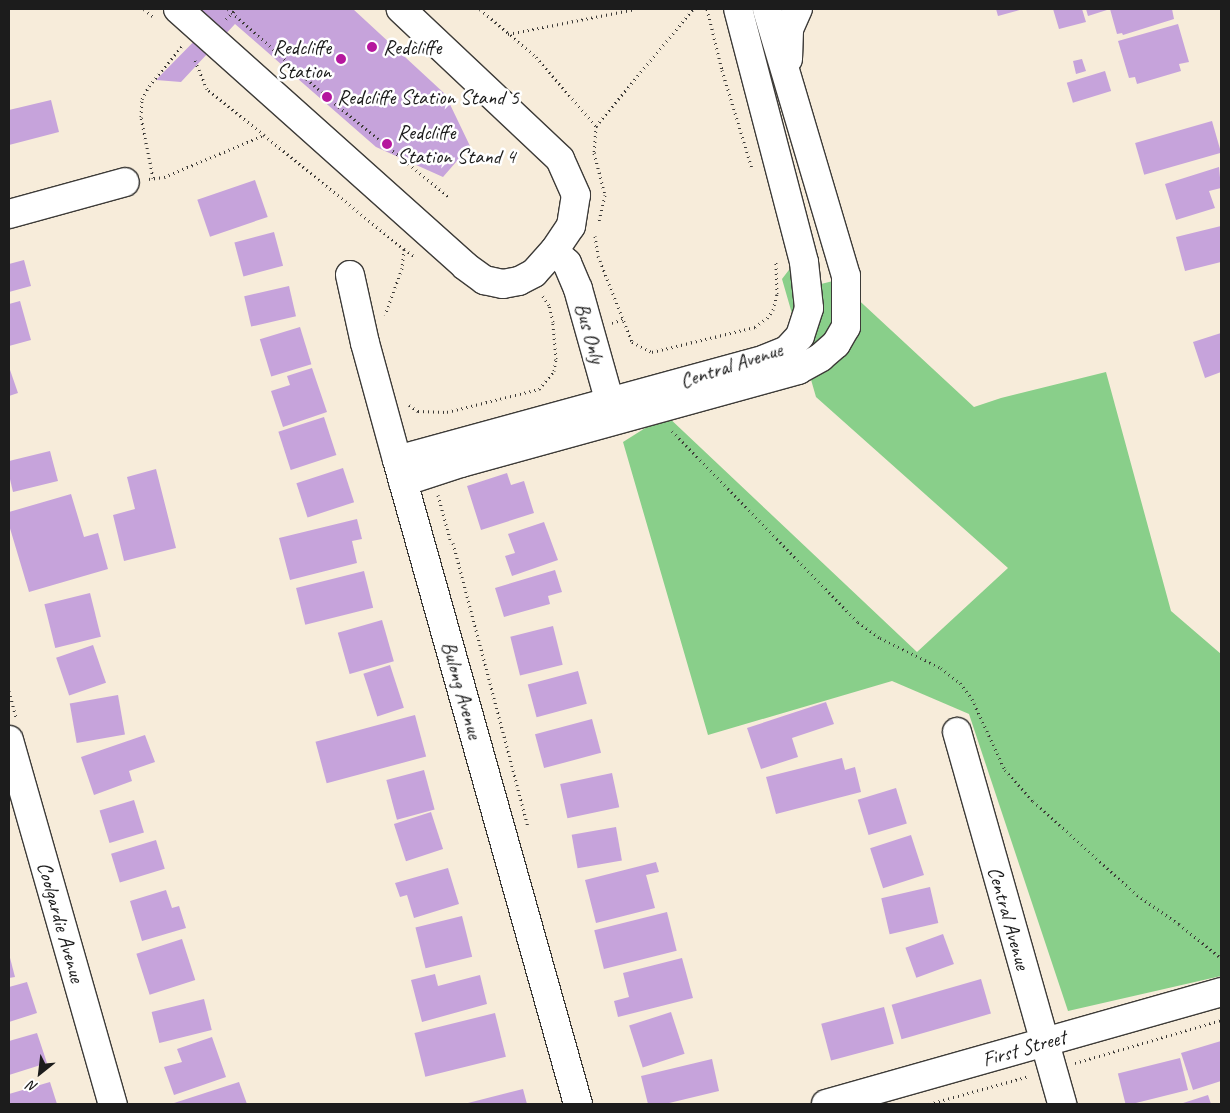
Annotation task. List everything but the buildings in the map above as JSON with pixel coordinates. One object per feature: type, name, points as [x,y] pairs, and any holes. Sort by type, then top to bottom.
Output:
[{"type":"street","points":[[178,9],[465,266],[484,280],[503,284],[519,280],[534,273],[554,251],[571,226],[576,195],[560,159],[401,9]]},
{"type":"street","name":"Central Avenue","points":[[400,471],[460,463],[765,359],[787,350],[800,336],[809,308],[804,262],[738,9]]},
{"type":"street","name":"Central Avenue","points":[[748,44],[752,21],[757,9]]},
{"type":"street","name":"Central Avenue","points":[[612,410],[798,370],[821,358],[836,344],[846,327],[846,276],[767,9]]},
{"type":"street","name":"Central Avenue","points":[[793,96],[787,53],[789,29],[798,9]]},
{"type":"street","points":[[9,214],[125,182]]},
{"type":"street","name":"Bus Only","points":[[554,251],[566,263],[578,288],[612,410]]},
{"type":"street","name":"Bulong Avenue","points":[[350,275],[365,343],[400,471],[578,1104]]},
{"type":"street","name":"Central Avenue","points":[[957,732],[1062,1104]]},
{"type":"street","name":"Coolgardie Avenue","points":[[9,740],[113,1104]]},
{"type":"street","name":"First Street","points":[[826,1104],[1221,992]]},
{"type":"path","points":[[228,9],[327,98],[450,197]]},
{"type":"path","points":[[232,13],[236,9]]},
{"type":"path","points":[[480,9],[536,57],[596,126]]},
{"type":"path","points":[[508,34],[636,9]]},
{"type":"path","points":[[598,224],[605,195],[594,152],[596,126],[693,9]]},
{"type":"path","points":[[707,9],[722,70],[753,174]]},
{"type":"path","points":[[153,178],[141,117],[142,99],[149,86],[184,43]]},
{"type":"path","points":[[192,56],[207,89],[404,250],[418,258]]},
{"type":"path","points":[[125,182],[164,176],[264,135]]},
{"type":"path","points":[[596,232],[594,240],[598,256],[632,342],[652,352],[755,327],[767,318],[773,310],[777,294],[775,255]]},
{"type":"path","points":[[384,317],[402,268],[404,250]]},
{"type":"path","points":[[406,403],[418,411],[447,412],[539,389],[554,370],[556,359],[553,322],[549,305],[542,294]]},
{"type":"path","points":[[668,428],[858,622],[880,638],[941,668],[960,683],[972,700],[1005,770],[1033,801],[1137,895],[1180,924],[1221,958]]},
{"type":"green space","points":[[798,258],[817,285],[837,280],[974,407],[1001,398],[1106,372],[1171,611],[1221,654],[1221,976],[1068,1011],[969,714],[892,681],[708,735],[623,442],[666,415],[917,652],[1008,568],[816,397],[782,279]]},
{"type":"place","name":"Redcliffe","points":[[372,47]]},
{"type":"place","name":"Redcliffe Station","points":[[341,59]]},
{"type":"place","name":"Redcliffe Station Stand 5","points":[[327,97]]},
{"type":"place","name":"Redcliffe Station Stand 4","points":[[387,144]]}]
